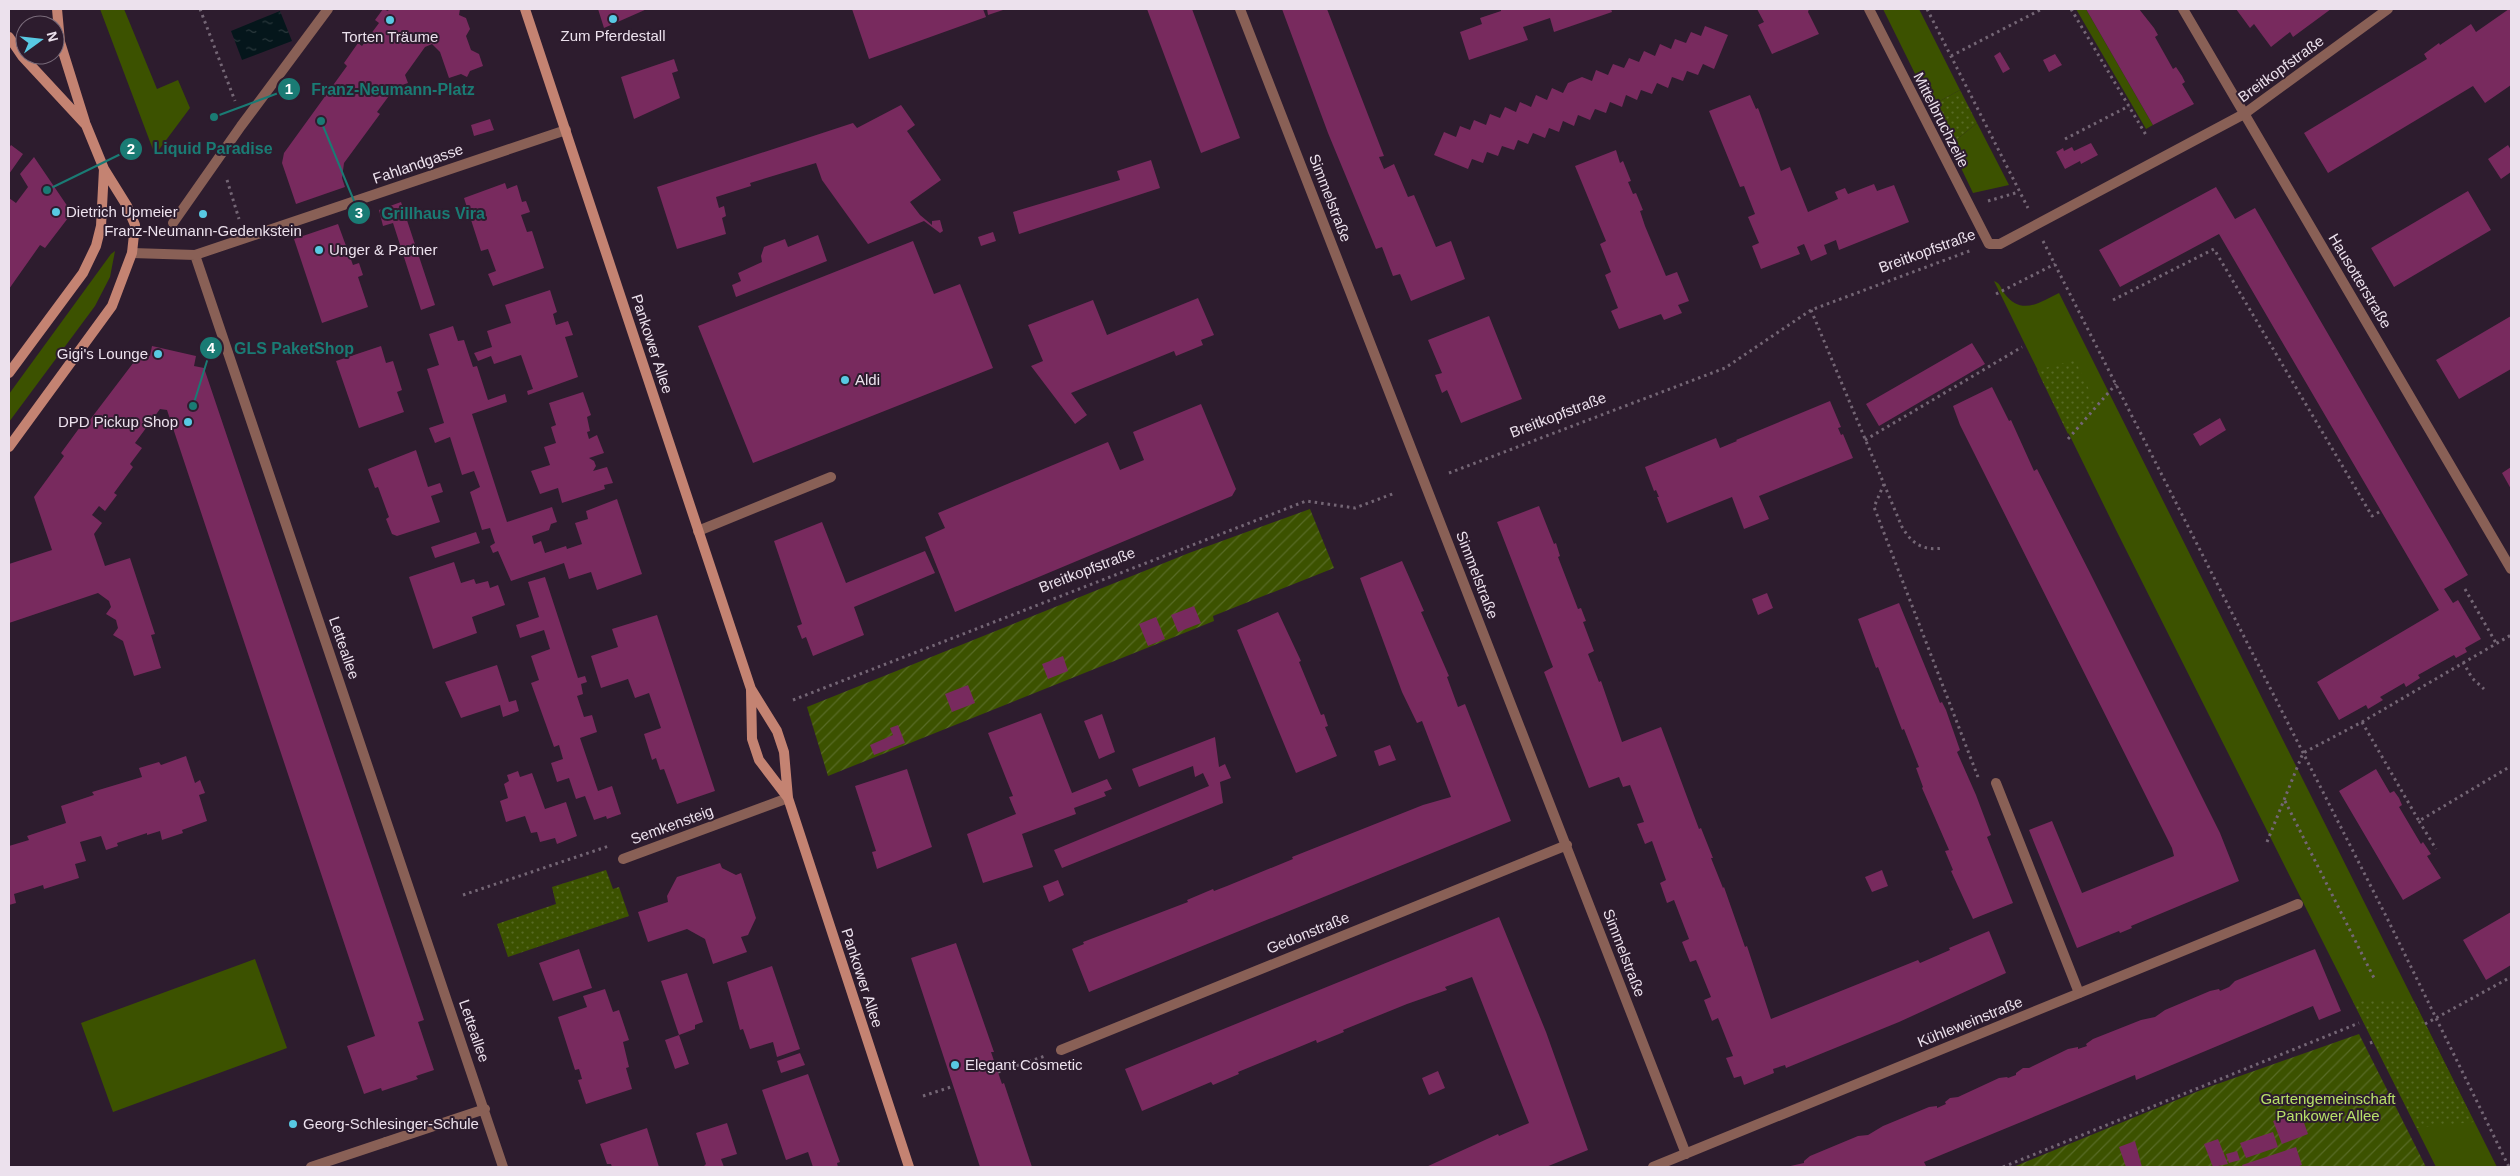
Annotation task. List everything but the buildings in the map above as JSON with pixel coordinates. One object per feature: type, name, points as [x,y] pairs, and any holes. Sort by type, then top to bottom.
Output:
[{"type":"street","points":[[9,447],[112,306],[132,254],[134,225],[127,206],[104,169],[86,125],[60,42],[57,9]]},
{"type":"street","points":[[172,223],[328,9]]},
{"type":"street","name":"Pankower Allee","points":[[525,9],[751,689],[777,731],[784,752],[788,798],[909,1167]]},
{"type":"street","name":"Simmelstraße","points":[[1240,9],[1686,1154]]},
{"type":"street","name":"Mittelbruchzeile","points":[[1869,9],[1968,207],[1989,244]]},
{"type":"street","name":"Hausotterstraße","points":[[2183,9],[2511,569]]},
{"type":"street","name":"Breitkopfstraße","points":[[1989,244],[2000,244],[2244,114],[2388,9]]},
{"type":"street","points":[[9,37],[22,56],[86,125]]},
{"type":"street","name":"Fahlandgasse","points":[[195,255],[566,130]]},
{"type":"street","points":[[9,373],[83,273],[96,246],[101,226],[104,169]]},
{"type":"street","points":[[132,254],[195,255]]},
{"type":"street","name":"Letteallee","points":[[195,255],[503,1167]]},
{"type":"street","points":[[698,531],[831,477]]},
{"type":"street","name":"Pankower Allee","points":[[751,689],[752,739],[758,760],[788,798]]},
{"type":"street","points":[[1996,783],[2079,993]]},
{"type":"street","name":"Semkensteig","points":[[623,858],[788,798]]},
{"type":"street","name":"Gedonstraße","points":[[1060,1050],[1567,845]]},
{"type":"street","name":"Kühleweinstraße","points":[[1653,1167],[2298,904]]},
{"type":"street","points":[[311,1167],[484,1109]]},
{"type":"path","points":[[200,9],[244,122]]},
{"type":"path","points":[[1927,9],[2438,1018],[2509,1167]]},
{"type":"path","points":[[1951,56],[2042,9]]},
{"type":"path","points":[[2072,9],[2146,135]]},
{"type":"path","points":[[2065,140],[2129,106]]},
{"type":"path","points":[[1968,207],[2019,192]]},
{"type":"path","name":"Breitkopfstraße","points":[[1449,472],[1725,368],[1811,310],[1989,244]]},
{"type":"path","points":[[2113,300],[2214,249],[2372,516],[2381,511]]},
{"type":"path","points":[[1996,294],[2055,264]]},
{"type":"path","points":[[1811,310],[1865,440],[1909,539],[1921,547],[1943,548]]},
{"type":"path","points":[[1865,440],[2022,347]]},
{"type":"path","points":[[2068,439],[2116,384]]},
{"type":"path","points":[[1884,484],[1874,507],[1978,778]]},
{"type":"path","name":"Breitkopfstraße","points":[[793,700],[1306,501],[1355,508],[1395,493]]},
{"type":"path","points":[[2464,589],[2496,643]]},
{"type":"path","points":[[2267,842],[2303,753],[2362,722],[2511,635]]},
{"type":"path","points":[[2463,662],[2472,678],[2484,689]]},
{"type":"path","points":[[2362,722],[2436,849]]},
{"type":"path","points":[[2419,821],[2511,766]]},
{"type":"path","points":[[2285,800],[2375,980]]},
{"type":"path","name":"Semkensteig","points":[[463,895],[618,843],[623,858]]},
{"type":"path","points":[[2425,1024],[2511,977]]},
{"type":"path","points":[[2003,1167],[2359,1023]]},
{"type":"path","points":[[998,1072],[1060,1050]]},
{"type":"path","points":[[923,1096],[954,1086]]},
{"type":"green space","points":[[100,9],[124,9],[157,89],[178,80],[190,108],[155,155]]},
{"type":"green space","points":[[1883,9],[1919,9],[1960,90],[1931,106]]},
{"type":"green space","points":[[2076,9],[2086,9],[2153,125],[2146,129]]},
{"type":"green space","points":[[1960,90],[1977,123],[1950,145],[1931,106]]},
{"type":"green space","points":[[1977,123],[2009,185],[1973,193],[1950,145]]},
{"type":"green space","points":[[115,251],[110,277],[95,306],[9,422],[9,394]]},
{"type":"green space","points":[[1994,281],[1999,284],[2010,300],[2024,306],[2037,303],[2059,293],[2497,1167],[2436,1167],[2116,530]]},
{"type":"green space","points":[[2075,360],[2095,402],[2068,434],[2037,370]]},
{"type":"green space","points":[[1310,509],[1334,568],[1213,616],[1214,621],[828,776],[807,707],[1189,553]]},
{"type":"green space","points":[[606,870],[613,889],[619,887],[629,916],[508,957],[497,924],[556,904],[552,887]]},
{"type":"green space","points":[[255,959],[287,1048],[113,1112],[81,1023]]},
{"type":"green space","points":[[2353,1001],[2414,1001],[2474,1122],[2417,1128]]},
{"type":"green space","name":"Gartengemeinschaft Pankower Allee","points":[[2359,1034],[2426,1167],[2013,1167],[2206,1088]]},
{"type":"water","points":[[280,11],[292,41],[242,60],[231,31]]},
{"type":"place","name":"Zum Pferdestall","points":[[613,19]]},
{"type":"place","name":"Torten Träume","points":[[390,20]]},
{"type":"place","name":"Franz-Neumann-Platz","points":[[214,117]]},
{"type":"place","name":"Grillhaus Vira","points":[[321,121]]},
{"type":"place","name":"Liquid Paradise","points":[[47,190]]},
{"type":"place","name":"Dietrich Upmeier","points":[[56,212]]},
{"type":"place","name":"Franz-Neumann-Gedenkstein","points":[[203,214]]},
{"type":"place","name":"Unger & Partner","points":[[319,250]]},
{"type":"place","name":"Gigi's Lounge","points":[[158,354]]},
{"type":"place","name":"Aldi","points":[[845,380]]},
{"type":"place","name":"GLS PaketShop","points":[[193,406]]},
{"type":"place","name":"DPD Pickup Shop","points":[[188,422]]},
{"type":"place","name":"Elegant Cosmetic","points":[[955,1065]]},
{"type":"place","name":"Georg-Schlesinger-Schule","points":[[293,1124]]}]
